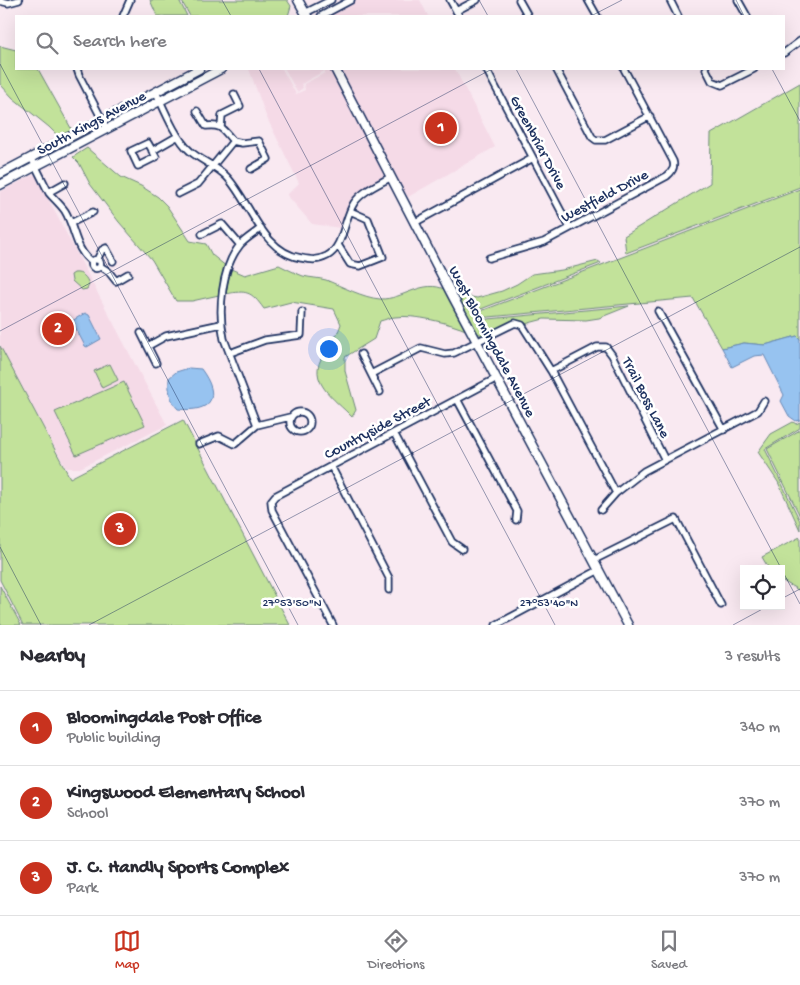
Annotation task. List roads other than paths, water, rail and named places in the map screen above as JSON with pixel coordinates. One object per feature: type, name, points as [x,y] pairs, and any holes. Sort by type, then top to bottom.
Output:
[{"type":"main road","points":[[298,0],[304,15]]},
{"type":"main road","name":"South Kings Avenue","points":[[0,174],[198,70]]},
{"type":"main road","name":"South Kings Avenue","points":[[0,186],[219,70]]},
{"type":"main road","name":"West Bloomingdale Avenue","points":[[336,70],[414,223],[628,625]]},
{"type":"street","points":[[0,1],[8,3],[19,0]]},
{"type":"street","points":[[124,15],[130,0]]},
{"type":"street","points":[[304,15],[331,0]]},
{"type":"street","points":[[323,15],[351,0]]},
{"type":"street","points":[[450,0],[457,14],[478,0]]},
{"type":"street","points":[[519,0],[527,15]]},
{"type":"street","points":[[588,0],[596,15]]},
{"type":"street","points":[[670,0],[678,15]]},
{"type":"street","points":[[738,0],[746,15]]},
{"type":"street","points":[[785,52],[800,42]]},
{"type":"street","points":[[77,70],[107,129]]},
{"type":"street","name":"Greenbriar Drive","points":[[487,70],[570,228]]},
{"type":"street","points":[[557,70],[592,137],[596,140],[605,140],[650,116],[625,70]]},
{"type":"street","points":[[706,70],[712,81],[722,85],[752,70]]},
{"type":"street","points":[[156,92],[178,136],[188,149],[226,176],[241,194],[273,244],[281,252],[293,257],[316,261],[330,255],[338,245],[350,210],[356,201],[362,195],[391,177]]},
{"type":"street","points":[[221,127],[222,115],[240,106],[234,94]]},
{"type":"street","points":[[197,111],[206,126],[216,125],[221,127],[232,142],[259,141],[268,159],[251,169]]},
{"type":"street","name":"Westfield Drive","points":[[489,258],[544,242],[672,172],[674,167],[673,161],[650,116]]},
{"type":"street","points":[[152,151],[178,136]]},
{"type":"street","points":[[178,194],[198,184],[232,142]]},
{"type":"street","points":[[148,143],[152,151],[156,157],[138,166],[131,151],[148,143]]},
{"type":"street","points":[[31,157],[49,192],[64,210],[71,223],[79,248],[86,258],[108,271],[116,281],[128,274]]},
{"type":"street","points":[[414,223],[533,158]]},
{"type":"street","points":[[49,192],[66,183]]},
{"type":"street","points":[[338,245],[350,264],[360,266],[383,257],[368,219],[350,210]]},
{"type":"street","points":[[71,223],[93,212]]},
{"type":"street","points":[[202,234],[222,224],[240,245]]},
{"type":"street","points":[[257,425],[224,339],[221,324],[221,298],[233,257],[240,245],[261,228]]},
{"type":"street","points":[[96,263],[102,250],[106,248],[113,261]]},
{"type":"street","points":[[658,311],[724,430]]},
{"type":"street","points":[[230,353],[264,340],[300,335],[302,312]]},
{"type":"street","points":[[371,374],[421,348],[444,354],[454,354],[516,323],[522,325],[551,371],[616,493]]},
{"type":"street","points":[[148,346],[166,336],[221,324]]},
{"type":"street","points":[[141,333],[156,362]]},
{"type":"street","name":"Trail Boss Lane","points":[[551,371],[597,347],[606,347],[612,355],[665,460]]},
{"type":"street","points":[[361,354],[380,392]]},
{"type":"street","name":"Countryside Street","points":[[333,625],[272,510],[271,501],[275,496],[330,466],[497,378]]},
{"type":"street","points":[[457,399],[518,512],[516,520]]},
{"type":"street","points":[[601,510],[616,493],[644,471],[758,411],[764,401]]},
{"type":"street","points":[[199,444],[219,436],[235,444],[257,425],[290,417]]},
{"type":"street","points":[[394,433],[452,542],[462,549]]},
{"type":"street","points":[[330,466],[389,578],[389,590]]},
{"type":"street","points":[[594,560],[676,519],[721,605]]},
{"type":"street","points":[[496,625],[599,570]]},
{"type":"water","points":[[85,313],[89,315],[101,339],[87,347],[72,321]]},
{"type":"water","points":[[797,336],[800,339],[800,420],[796,421],[789,416],[781,401],[784,395],[764,355],[754,356],[732,367],[722,348],[744,343],[765,345]]},
{"type":"water","points":[[189,368],[201,369],[211,387],[212,395],[206,405],[199,408],[190,410],[178,409],[170,395],[169,378],[176,372]]},
{"type":"place","name":"Bloomingdale Post Office","points":[[441,128]]},
{"type":"place","name":"Kingswood Elementary School","points":[[58,329]]},
{"type":"place","name":"J. C. Handly Sports Complex","points":[[120,529]]}]
